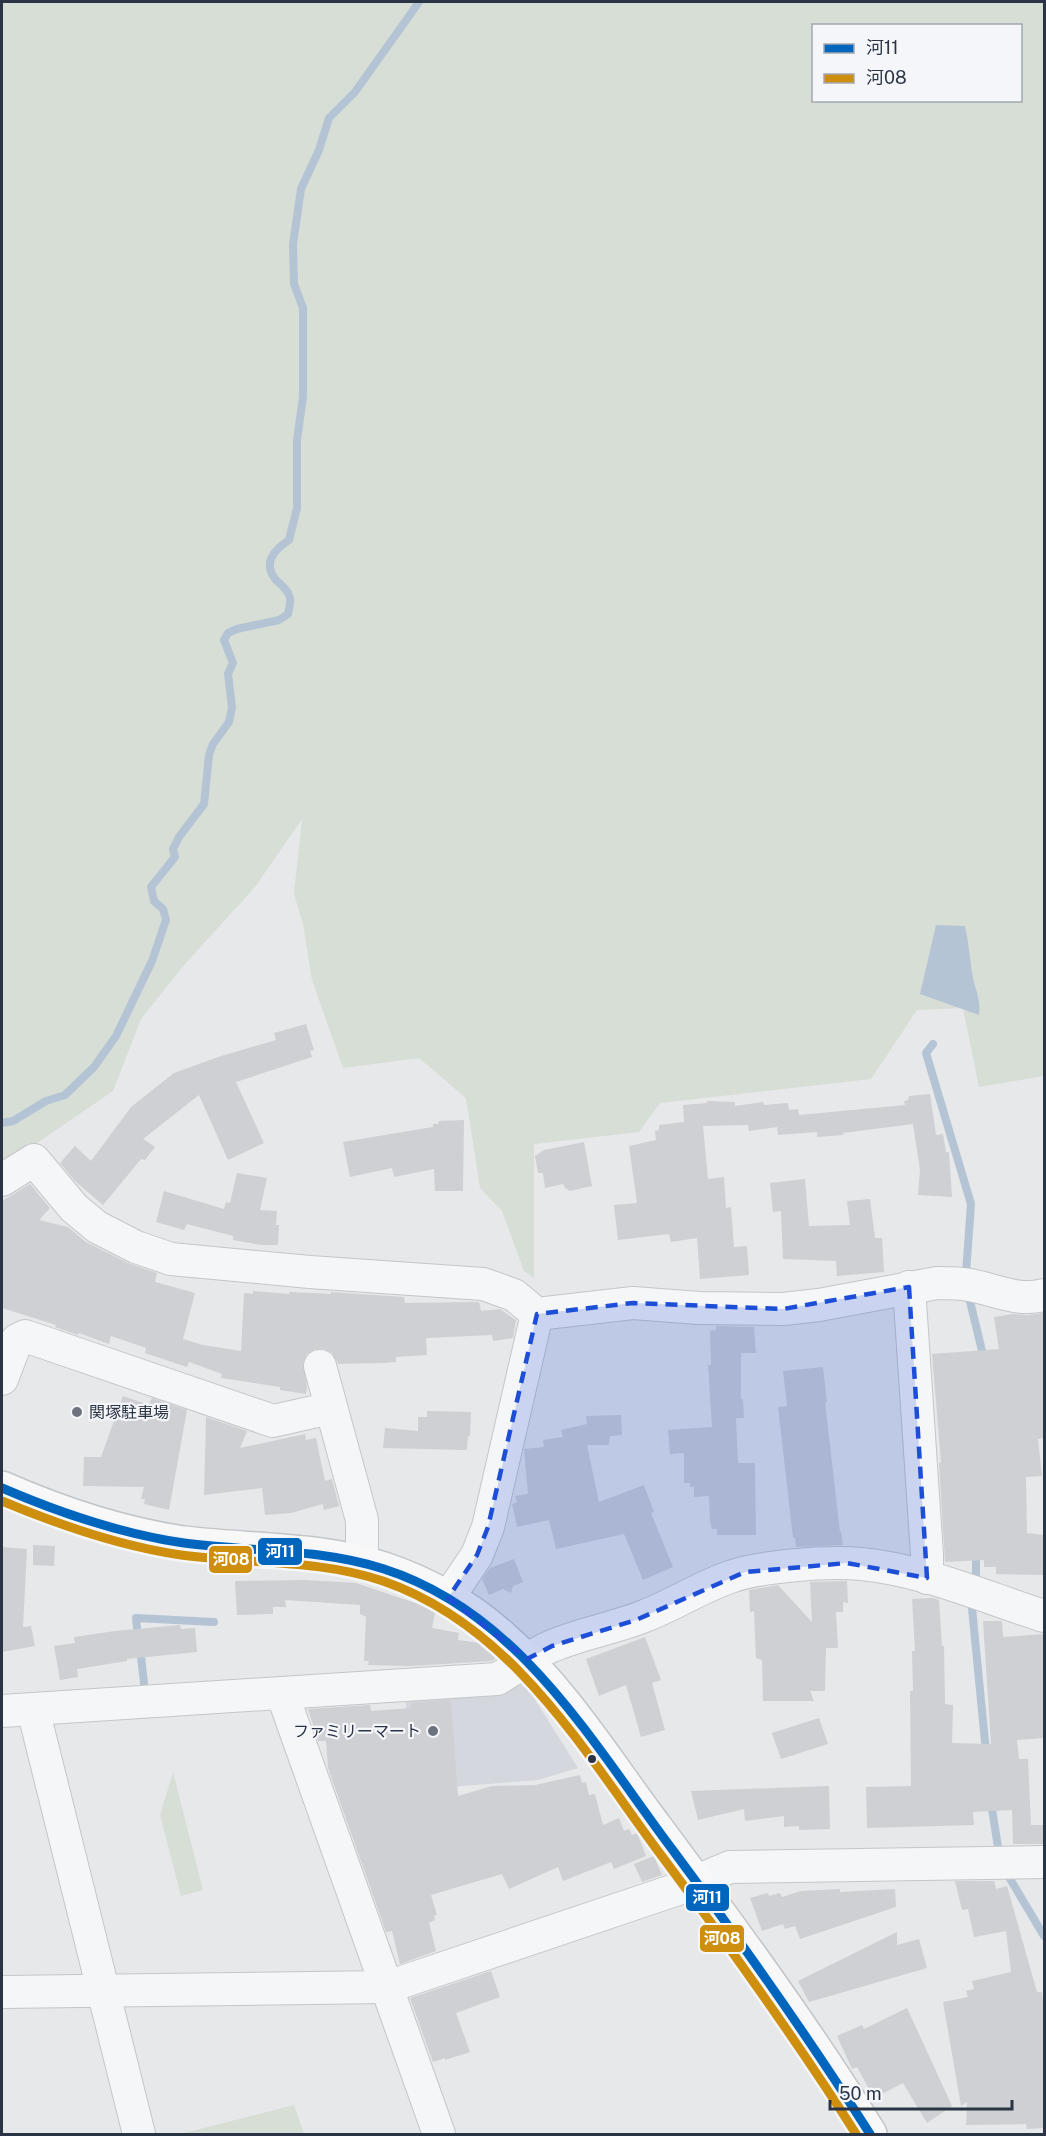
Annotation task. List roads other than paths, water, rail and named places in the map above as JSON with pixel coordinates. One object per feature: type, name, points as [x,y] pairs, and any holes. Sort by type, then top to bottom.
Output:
[{"type":"main road","points":[[2,1488],[93,1521],[144,1535],[190,1543],[308,1554],[362,1563],[403,1576],[448,1598],[491,1628],[527,1659],[578,1722],[696,1880],[809,2038],[870,2134]]},
{"type":"street","points":[[2,1180],[34,1160],[74,1208],[97,1227],[136,1247],[171,1259],[310,1272],[483,1284],[514,1295],[537,1314],[633,1303],[699,1308],[783,1309],[819,1305],[936,1283],[977,1286],[1028,1299],[1044,1296]]},
{"type":"street","points":[[909,1287],[927,1578]]},
{"type":"street","points":[[448,1598],[477,1555],[488,1527],[537,1314]]},
{"type":"street","points":[[2,1379],[17,1340],[25,1336],[273,1421],[331,1408]]},
{"type":"street","points":[[320,1366],[362,1520],[362,1563]]},
{"type":"street","points":[[2,1711],[497,1679],[552,1646],[636,1620],[675,1604],[721,1580],[745,1572],[770,1568],[847,1563],[874,1566],[927,1578],[1044,1616]]},
{"type":"street","points":[[282,1693],[439,2134]]},
{"type":"street","points":[[33,1709],[139,2134]]},
{"type":"street","points":[[2,1992],[387,1987],[678,1889],[730,1868],[1044,1862]]},
{"type":"water","points":[[936,925],[965,926],[979,1001],[979,1015],[920,994]]},
{"type":"waterway","points":[[2,1123],[13,1121],[46,1101],[65,1095],[94,1067],[116,1036],[152,961],[166,920],[163,909],[154,901],[151,887],[175,857],[173,849],[179,837],[204,804],[209,755],[213,744],[229,722],[232,707],[228,674],[233,663],[224,640],[228,633],[237,629],[279,620],[288,614],[290,597],[272,574],[270,563],[279,548],[289,540],[297,508],[297,440],[303,397],[303,308],[294,284],[293,244],[301,189],[319,150],[329,118],[355,92],[419,2]]},
{"type":"waterway","points":[[933,1044],[926,1053],[971,1204],[966,1273]]},
{"type":"waterway","points":[[969,1297],[984,1359]]},
{"type":"waterway","points":[[976,1551],[976,1579]]},
{"type":"waterway","points":[[972,1608],[986,1752]]},
{"type":"waterway","points":[[138,1637],[136,1618],[214,1622]]},
{"type":"waterway","points":[[140,1648],[145,1692]]},
{"type":"waterway","points":[[991,1803],[999,1853]]},
{"type":"waterway","points":[[1006,1872],[1044,1936]]},
{"type":"place","name":"関塚駐車場","points":[[77,1412]]},
{"type":"place","name":"ファミリーマート","points":[[433,1731]]}]
